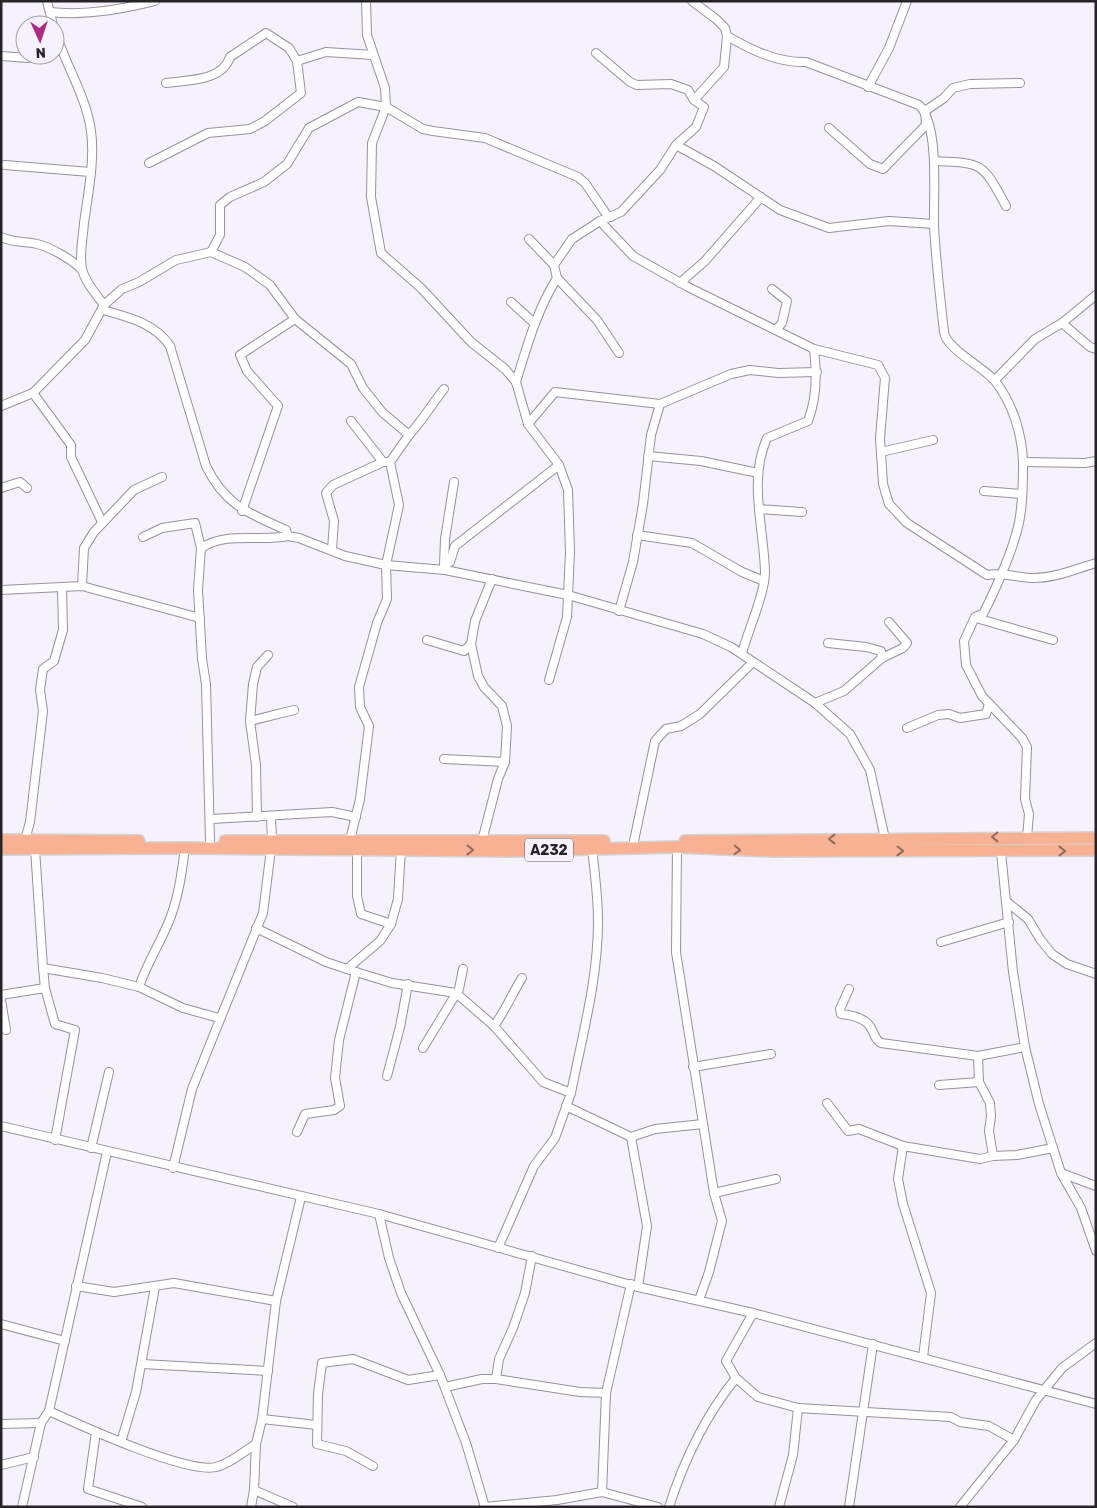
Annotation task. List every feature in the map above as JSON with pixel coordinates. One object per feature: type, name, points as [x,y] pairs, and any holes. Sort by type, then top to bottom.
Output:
[{"type":"highway","name":"A232","points":[[1,849],[185,848],[482,841],[1096,838]]},
{"type":"highway","name":"A232","points":[[1,840],[210,841],[272,845]]},
{"type":"highway","name":"A232","points":[[354,845],[401,849],[677,847],[773,850],[1001,852],[1096,850]]},
{"type":"street","points":[[47,1],[51,15]]},
{"type":"street","points":[[50,12],[74,15],[124,8],[155,1]]},
{"type":"street","points":[[366,1],[367,35],[385,88],[386,107],[372,143],[370,197],[381,253],[422,288],[471,342],[505,369],[516,382],[528,424],[559,465],[568,490],[570,552],[568,617],[549,680]]},
{"type":"street","points":[[692,1],[716,18],[725,28],[727,36],[724,67],[694,100]]},
{"type":"street","points":[[868,87],[890,48],[907,1]]},
{"type":"street","points":[[149,163],[208,133],[250,129],[265,121],[301,93],[297,61],[289,48],[266,33],[230,57],[228,64],[212,76],[166,83]]},
{"type":"street","points":[[727,36],[748,48],[788,63],[806,62],[919,105],[925,110],[928,118],[934,160],[934,224],[945,335],[969,360],[995,380],[1011,409],[1020,436],[1023,462],[1018,526],[983,614],[975,617],[964,641],[966,666],[975,684],[989,704],[1022,738],[1027,747],[1025,799],[1029,814],[1027,837]]},
{"type":"street","points":[[297,61],[326,52],[373,55]]},
{"type":"street","points":[[554,265],[572,239],[600,221],[621,212],[660,170],[676,145],[696,127],[704,107],[694,100],[688,90],[671,84],[637,85],[630,82],[596,53]]},
{"type":"street","points":[[1,56],[15,57]]},
{"type":"street","points":[[65,65],[87,110],[92,151],[81,247],[82,270]]},
{"type":"street","points":[[925,110],[944,98],[953,88],[970,84],[1020,83]]},
{"type":"street","points":[[211,252],[220,235],[220,205],[230,197],[264,182],[287,164],[309,128],[358,102],[386,107],[423,129],[485,138],[578,177],[585,183],[607,215],[611,217]]},
{"type":"street","points":[[829,128],[870,164],[883,169],[926,125],[925,110]]},
{"type":"street","points":[[676,145],[714,166],[780,210],[829,228],[889,222],[934,224]]},
{"type":"street","points":[[934,160],[968,162],[980,166],[993,182],[1006,206]]},
{"type":"street","points":[[5,165],[90,172]]},
{"type":"street","points":[[680,283],[705,261],[761,197]]},
{"type":"street","points":[[600,221],[633,256],[680,283],[814,349],[878,365],[885,378],[886,388],[881,452],[882,484],[889,504],[907,523],[987,575],[1001,572],[1032,578],[1049,577],[1096,563]]},
{"type":"street","points":[[1,238],[16,243],[41,245],[75,262],[82,270],[103,308],[144,323],[165,338],[170,346],[206,466],[214,483],[242,511],[286,530],[288,536]]},
{"type":"street","points":[[529,240],[554,265],[556,278],[596,320],[619,353]]},
{"type":"street","points":[[2,405],[32,393],[85,340],[103,308],[122,289],[139,282],[176,260],[211,252],[245,267],[270,285],[295,319],[351,364],[363,388],[382,412],[409,435]]},
{"type":"street","points":[[516,382],[534,323],[556,278]]},
{"type":"street","points":[[772,289],[787,302],[782,324],[776,330]]},
{"type":"street","points":[[995,380],[1035,339],[1062,323],[1096,295]]},
{"type":"street","points":[[511,302],[534,323]]},
{"type":"street","points":[[242,511],[278,406],[247,371],[240,355],[295,319]]},
{"type":"street","points":[[1062,323],[1090,347],[1096,349]]},
{"type":"street","points":[[742,653],[764,581],[758,473],[767,438],[808,421],[812,412],[817,372],[814,349]]},
{"type":"street","points":[[528,424],[555,392],[660,404],[731,374],[750,370],[778,373],[817,372]]},
{"type":"street","points":[[332,550],[334,521],[326,493],[332,485],[387,462],[424,418],[444,389]]},
{"type":"street","points":[[32,393],[71,445],[71,457],[102,522]]},
{"type":"street","points":[[619,611],[626,592],[637,535],[648,456],[660,404]]},
{"type":"street","points":[[350,421],[387,462],[399,505],[386,565],[387,599],[377,623],[359,687],[360,707],[369,726],[356,817],[354,845],[357,896],[361,914],[391,924]]},
{"type":"street","points":[[881,452],[933,440]]},
{"type":"street","points":[[648,456],[693,460],[758,473]]},
{"type":"street","points":[[1023,462],[1085,463],[1096,461]]},
{"type":"street","points":[[445,568],[450,562],[455,546],[559,465]]},
{"type":"street","points":[[82,586],[84,548],[102,522],[134,490],[162,477]]},
{"type":"street","points":[[1,488],[20,482],[27,488]]},
{"type":"street","points":[[445,568],[445,540],[454,482]]},
{"type":"street","points":[[984,491],[1021,494]]},
{"type":"street","points":[[759,509],[802,512]]},
{"type":"street","points":[[143,537],[162,528],[195,523],[201,548],[200,618],[206,684],[212,819],[210,841]]},
{"type":"street","points":[[637,535],[692,543],[742,572],[764,581]]},
{"type":"street","points":[[201,548],[213,540],[288,536],[345,556],[386,565],[445,568],[568,595],[703,634],[742,653],[752,663],[816,703],[850,734],[870,770],[885,839]]},
{"type":"street","points":[[482,841],[498,779],[505,762],[507,726],[502,706],[484,687],[478,676],[471,644],[475,621],[492,579]]},
{"type":"street","points":[[1,590],[82,586],[200,618]]},
{"type":"street","points":[[25,840],[30,822],[43,711],[40,690],[43,669],[54,661],[63,630],[62,588]]},
{"type":"street","points":[[975,617],[1053,640]]},
{"type":"street","points":[[816,703],[844,691],[882,658],[904,648],[907,643],[889,622]]},
{"type":"street","points":[[427,640],[464,650],[471,644]]},
{"type":"street","points":[[828,643],[866,647],[881,651],[882,658]]},
{"type":"street","points":[[257,817],[256,765],[250,721],[253,684],[257,667],[268,656]]},
{"type":"street","points":[[634,841],[655,741],[666,729],[680,726],[700,714],[752,663]]},
{"type":"street","points":[[907,728],[938,714],[949,714],[960,718],[986,714],[989,704]]},
{"type":"street","points":[[250,721],[294,710]]},
{"type":"street","points":[[444,759],[505,762]]},
{"type":"street","points":[[212,819],[332,812],[356,817]]},
{"type":"street","points":[[173,1168],[192,1089],[219,1018],[263,913],[272,845],[271,817]]},
{"type":"street","points":[[677,847],[676,952],[714,1193],[722,1221],[709,1272],[698,1300]]},
{"type":"street","points":[[139,987],[145,967],[171,916],[180,888],[185,848]]},
{"type":"street","points":[[35,849],[45,988],[55,1024],[75,1030],[55,1140]]},
{"type":"street","points":[[347,969],[380,941],[391,924],[398,899],[401,849]]},
{"type":"street","points":[[498,1248],[534,1166],[555,1138],[571,1093],[591,997],[598,923],[592,849]]},
{"type":"street","points":[[1001,852],[1013,972],[1025,1047],[1038,1104],[1061,1173],[1081,1208],[1096,1250]]},
{"type":"street","points":[[1007,902],[1028,919],[1052,954],[1067,964],[1096,974]]},
{"type":"street","points":[[941,942],[1009,922]]},
{"type":"street","points":[[256,928],[326,962],[356,972],[392,983],[456,993],[494,1026],[543,1082],[571,1093]]},
{"type":"street","points":[[43,968],[102,978],[139,987],[183,1008],[219,1018]]},
{"type":"street","points":[[423,1048],[456,993],[463,969]]},
{"type":"street","points":[[297,1132],[305,1114],[334,1110],[340,1106],[335,1078],[339,1040],[356,972]]},
{"type":"street","points":[[494,1026],[504,1013],[508,1001],[522,978]]},
{"type":"street","points":[[386,1076],[400,1027],[408,984]]},
{"type":"street","points":[[1,994],[45,988]]},
{"type":"street","points":[[849,989],[840,1009],[841,1014],[855,1016],[868,1024],[877,1041],[881,1043],[978,1056],[1025,1047]]},
{"type":"street","points":[[1,1000],[6,1030]]},
{"type":"street","points":[[693,1067],[771,1054]]},
{"type":"street","points":[[978,1056],[979,1082],[990,1103],[989,1131],[993,1156]]},
{"type":"street","points":[[91,1148],[109,1072]]},
{"type":"street","points":[[939,1084],[979,1082]]},
{"type":"street","points":[[827,1103],[848,1131],[859,1129],[904,1146],[980,1159],[993,1156],[1017,1155],[1053,1148]]},
{"type":"street","points":[[566,1106],[631,1137],[655,1129],[703,1124]]},
{"type":"street","points":[[1,1126],[173,1168],[379,1214],[635,1286],[753,1313],[1096,1404]]},
{"type":"street","points":[[602,1492],[606,1393],[635,1286],[647,1226],[631,1137]]},
{"type":"street","points":[[904,1146],[898,1179],[903,1204],[931,1293],[923,1357]]},
{"type":"street","points":[[22,1507],[41,1423],[50,1411],[107,1152]]},
{"type":"street","points":[[1061,1173],[1096,1186]]},
{"type":"street","points":[[714,1193],[776,1179]]},
{"type":"street","points":[[251,1507],[254,1490],[256,1444],[262,1419],[276,1301],[301,1197]]},
{"type":"street","points":[[379,1214],[401,1293],[445,1387],[466,1443],[484,1507],[547,1501],[602,1492],[658,1507]]},
{"type":"street","points":[[496,1379],[504,1345],[513,1328],[525,1294],[532,1256]]},
{"type":"street","points":[[76,1286],[114,1292],[137,1287],[155,1287],[174,1283],[276,1301]]},
{"type":"street","points":[[121,1442],[142,1364],[155,1287]]},
{"type":"street","points":[[753,1313],[726,1361],[736,1378],[758,1397],[798,1408],[951,1417],[960,1422],[989,1426],[1014,1440]]},
{"type":"street","points":[[1,1324],[65,1341]]},
{"type":"street","points":[[960,1507],[1014,1440],[1044,1389],[1062,1368],[1096,1343]]},
{"type":"street","points":[[849,1507],[861,1413],[873,1344]]},
{"type":"street","points":[[373,1466],[346,1451],[317,1444],[322,1363],[353,1359],[408,1380],[440,1375]]},
{"type":"street","points":[[142,1364],[268,1371]]},
{"type":"street","points":[[669,1507],[684,1464],[715,1403],[736,1378]]},
{"type":"street","points":[[445,1387],[482,1379],[496,1379],[580,1392],[606,1393]]},
{"type":"street","points":[[779,1507],[793,1455],[798,1408]]},
{"type":"street","points":[[50,1411],[121,1442],[195,1467],[216,1467],[256,1444]]},
{"type":"street","points":[[262,1419],[318,1425]]},
{"type":"street","points":[[1,1424],[41,1423]]},
{"type":"street","points":[[96,1432],[88,1489],[142,1507]]},
{"type":"street","points":[[1,1465],[34,1457]]},
{"type":"street","points":[[254,1490],[293,1507]]}]
